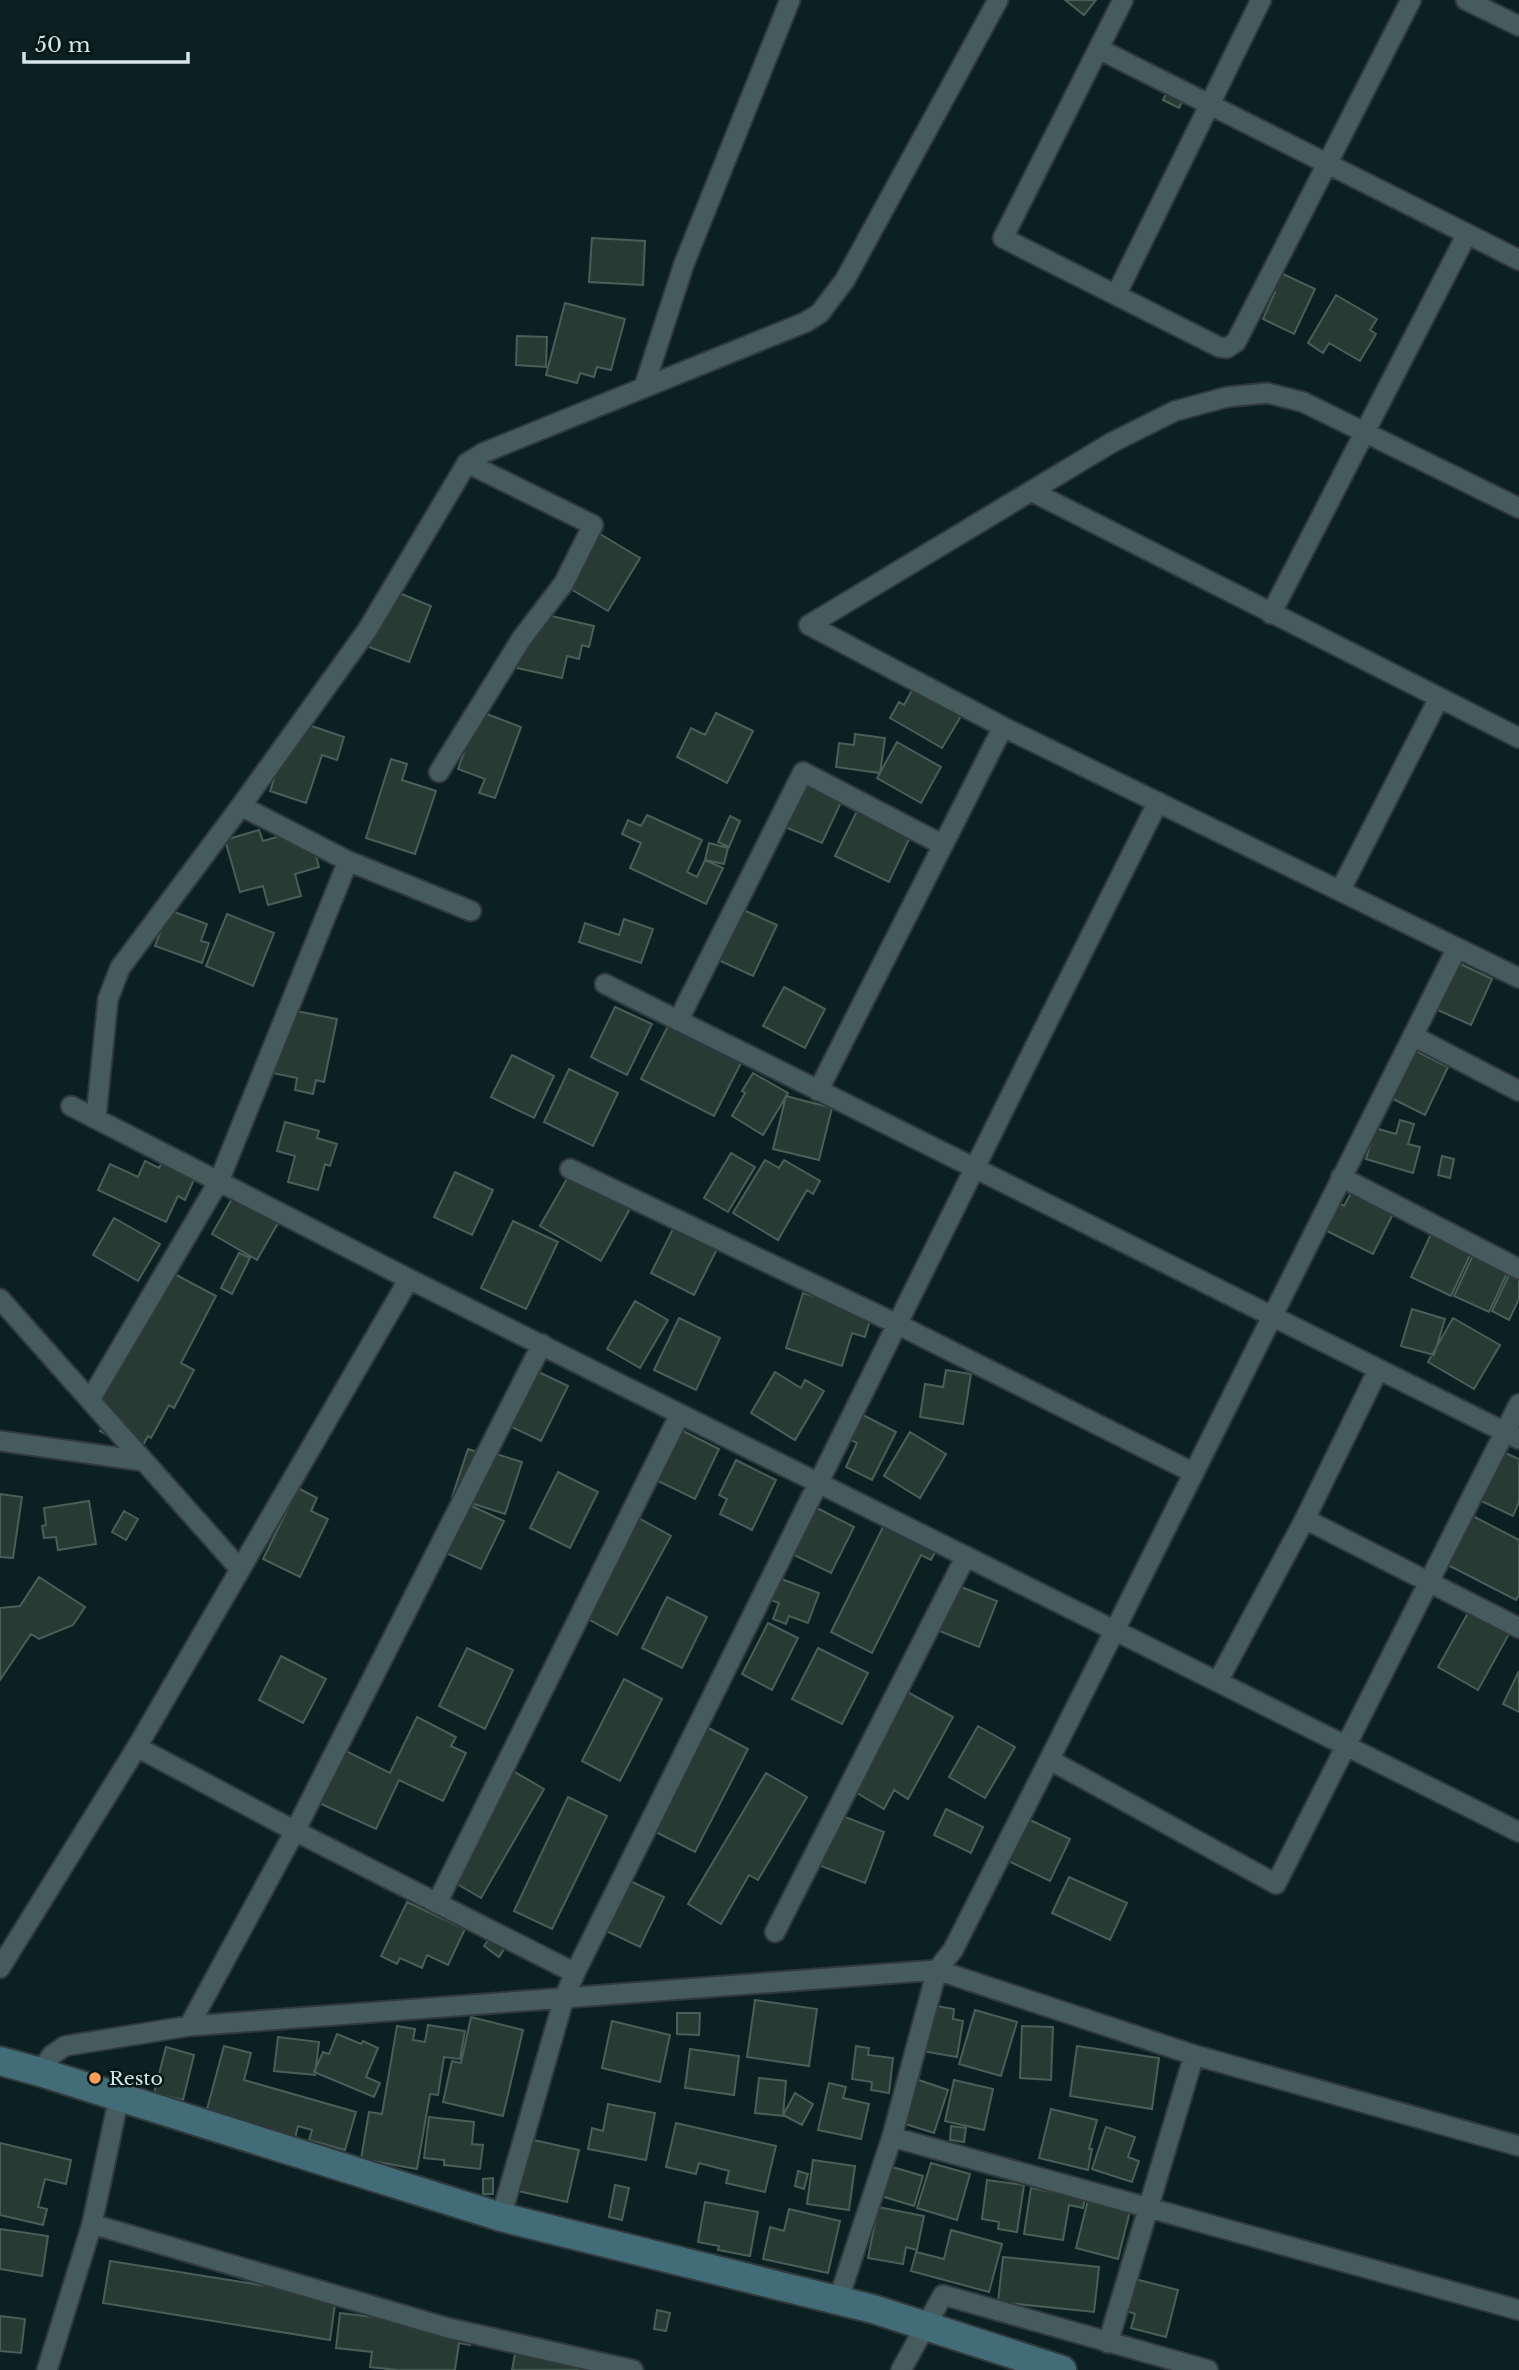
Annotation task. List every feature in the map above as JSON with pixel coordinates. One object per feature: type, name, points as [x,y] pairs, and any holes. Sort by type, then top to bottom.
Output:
[{"type":"street","points":[[644,387],[684,264],[790,0]]},
{"type":"street","points":[[96,1117],[108,999],[120,968],[242,806],[368,629],[467,463],[483,453],[820,313],[845,280],[998,0]]},
{"type":"street","points":[[1123,0],[1003,238],[1219,347],[1227,348],[1236,342],[1411,0]]},
{"type":"street","points":[[1116,295],[1261,0]]},
{"type":"street","points":[[1466,0],[1519,26]]},
{"type":"street","points":[[1099,49],[1519,260]]},
{"type":"street","points":[[1271,614],[1467,234]]},
{"type":"street","points":[[1519,508],[1303,402],[1267,393],[1227,397],[1175,411],[1121,437],[809,625],[1003,727],[1519,978]]},
{"type":"street","points":[[439,772],[522,638],[564,583],[593,525],[467,463]]},
{"type":"street","points":[[1033,492],[1519,738]]},
{"type":"street","points":[[1340,891],[1439,698]]},
{"type":"street","points":[[818,1091],[1003,727]]},
{"type":"street","points":[[678,1021],[803,772],[943,845]]},
{"type":"street","points":[[502,2217],[564,1998],[575,1973],[820,1483],[972,1169],[1158,802]]},
{"type":"street","points":[[242,806],[348,861],[471,911]]},
{"type":"street","points":[[90,1401],[219,1181],[348,861]]},
{"type":"street","points":[[838,2301],[892,2137],[937,1970],[953,1950],[1116,1630],[1270,1317],[1457,948]]},
{"type":"street","points":[[605,984],[1512,1436]]},
{"type":"street","points":[[1413,1036],[1519,1091]]},
{"type":"street","points":[[71,1106],[409,1279],[1519,1832]]},
{"type":"street","points":[[570,1169],[897,1324],[1194,1473]]},
{"type":"street","points":[[1341,1177],[1519,1269]]},
{"type":"street","points":[[0,1968],[137,1747],[409,1279]]},
{"type":"street","points":[[0,1299],[240,1569]]},
{"type":"street","points":[[189,2026],[295,1831],[542,1344]]},
{"type":"street","points":[[1218,1681],[1305,1519],[1378,1370]]},
{"type":"street","points":[[1050,1759],[1276,1884],[1430,1583],[1512,1436],[1519,1404]]},
{"type":"street","points":[[436,1903],[680,1413]]},
{"type":"street","points":[[0,1441],[143,1461]]},
{"type":"street","points":[[1305,1519],[1519,1628]]},
{"type":"street","points":[[775,1931],[966,1556]]},
{"type":"street","points":[[137,1747],[295,1831],[575,1973]]},
{"type":"street","points":[[40,2072],[52,2055],[65,2046],[189,2026],[937,1970],[1194,2055],[1519,2146]]},
{"type":"street","points":[[1108,2343],[1194,2055]]},
{"type":"street","points":[[0,2062],[119,2096],[502,2217],[838,2301],[1062,2370]]},
{"type":"street","points":[[52,2369],[92,2224],[119,2096]]},
{"type":"street","points":[[892,2137],[1519,2310]]},
{"type":"street","points":[[92,2224],[448,2328],[633,2370]]},
{"type":"street","points":[[901,2370],[943,2295],[1208,2370]]},
{"type":"building","points":[[1065,0],[1096,0],[1084,15]]},
{"type":"building","points":[[1170,86],[1186,95],[1179,108],[1163,100]]},
{"type":"building","points":[[592,238],[645,241],[643,285],[589,282]]},
{"type":"building","points":[[1270,268],[1315,289],[1294,334],[1263,319],[1275,292],[1262,286]]},
{"type":"building","points":[[1336,295],[1377,319],[1370,330],[1376,334],[1360,361],[1329,343],[1323,353],[1308,343]]},
{"type":"building","points":[[565,303],[625,319],[611,370],[597,367],[594,377],[580,373],[577,383],[546,375]]},
{"type":"building","points":[[517,336],[547,337],[546,367],[516,365]]},
{"type":"building","points":[[600,534],[640,558],[608,611],[569,588]]},
{"type":"building","points":[[392,590],[431,606],[409,662],[369,647]]},
{"type":"building","points":[[530,611],[594,626],[589,647],[582,645],[579,659],[567,656],[562,678],[517,668]]},
{"type":"building","points":[[916,683],[964,711],[942,748],[890,718],[899,702],[904,705]]},
{"type":"building","points":[[479,711],[521,727],[495,798],[479,793],[485,779],[458,769]]},
{"type":"building","points":[[716,713],[753,731],[727,783],[677,757],[691,728],[705,735]]},
{"type":"building","points":[[294,720],[344,737],[337,760],[322,755],[306,803],[270,791]]},
{"type":"building","points":[[855,734],[885,738],[880,773],[836,767],[839,743],[854,745]]},
{"type":"building","points":[[897,742],[941,767],[921,803],[877,778]]},
{"type":"building","points":[[391,759],[407,764],[402,780],[436,791],[415,854],[366,838]]},
{"type":"building","points":[[797,775],[844,796],[822,843],[776,823]]},
{"type":"building","points":[[858,809],[911,835],[889,882],[835,856]]},
{"type":"building","points":[[647,815],[702,840],[687,872],[697,877],[705,860],[723,868],[706,904],[630,868],[641,843],[622,834],[628,820],[641,826]]},
{"type":"building","points":[[730,816],[740,821],[729,847],[718,842]]},
{"type":"building","points":[[259,830],[263,841],[291,833],[295,846],[312,841],[319,867],[295,874],[301,896],[268,905],[263,886],[240,892],[225,840]]},
{"type":"building","points":[[709,843],[728,848],[724,864],[705,860]]},
{"type":"building","points":[[739,908],[777,925],[753,976],[716,959]]},
{"type":"building","points":[[169,910],[207,924],[201,941],[209,943],[202,963],[155,946]]},
{"type":"building","points":[[227,914],[274,933],[253,986],[206,966]]},
{"type":"building","points":[[624,919],[653,929],[641,963],[579,942],[585,923],[619,935]]},
{"type":"building","points":[[1452,960],[1492,979],[1471,1025],[1431,1007]]},
{"type":"building","points":[[784,987],[825,1009],[805,1048],[763,1026]]},
{"type":"building","points":[[615,1007],[652,1024],[627,1075],[591,1057]]},
{"type":"building","points":[[281,1008],[337,1019],[324,1082],[316,1080],[313,1094],[295,1090],[297,1078],[268,1072]]},
{"type":"building","points":[[669,1024],[742,1061],[714,1116],[641,1079]]},
{"type":"building","points":[[1406,1046],[1448,1067],[1425,1115],[1383,1094]]},
{"type":"building","points":[[512,1055],[554,1076],[534,1118],[491,1097]]},
{"type":"building","points":[[569,1069],[618,1093],[593,1146],[544,1122]]},
{"type":"building","points":[[753,1073],[788,1093],[763,1135],[732,1116]]},
{"type":"building","points":[[786,1096],[832,1108],[819,1160],[773,1149]]},
{"type":"building","points":[[1400,1120],[1414,1124],[1408,1144],[1420,1147],[1413,1173],[1366,1159],[1375,1128],[1396,1134]]},
{"type":"building","points":[[285,1122],[319,1131],[317,1138],[337,1144],[330,1166],[325,1164],[318,1190],[288,1182],[295,1156],[277,1151]]},
{"type":"building","points":[[731,1153],[755,1167],[728,1212],[704,1198]]},
{"type":"building","points":[[1442,1156],[1454,1159],[1450,1178],[1438,1175]]},
{"type":"building","points":[[164,1159],[196,1175],[185,1200],[178,1196],[166,1222],[98,1190],[110,1164],[138,1177],[145,1161],[159,1168]]},
{"type":"building","points":[[765,1160],[779,1168],[784,1160],[820,1181],[813,1194],[807,1190],[778,1240],[733,1213]]},
{"type":"building","points":[[572,1170],[632,1205],[601,1261],[540,1226]]},
{"type":"building","points":[[455,1172],[493,1190],[472,1235],[434,1217]]},
{"type":"building","points":[[1353,1189],[1395,1210],[1373,1254],[1323,1229],[1336,1202],[1344,1206]]},
{"type":"building","points":[[233,1197],[278,1223],[257,1260],[212,1234]]},
{"type":"building","points":[[114,1218],[160,1244],[138,1281],[93,1255]]},
{"type":"building","points":[[513,1221],[558,1242],[526,1309],[481,1288]]},
{"type":"building","points":[[677,1221],[720,1243],[694,1295],[651,1273]]},
{"type":"building","points":[[1431,1234],[1471,1253],[1451,1296],[1411,1277]]},
{"type":"building","points":[[239,1253],[250,1258],[232,1294],[221,1288]]},
{"type":"building","points":[[1474,1253],[1509,1269],[1489,1312],[1454,1296]]},
{"type":"building","points":[[167,1270],[216,1296],[181,1363],[194,1370],[174,1408],[169,1405],[151,1438],[148,1436],[139,1452],[100,1431],[105,1422],[92,1415]]},
{"type":"building","points":[[1511,1271],[1519,1275],[1519,1299],[1509,1320],[1492,1311]]},
{"type":"building","points":[[803,1293],[872,1314],[865,1337],[852,1333],[842,1366],[786,1348]]},
{"type":"building","points":[[635,1301],[668,1320],[640,1368],[607,1349]]},
{"type":"building","points":[[1412,1309],[1445,1319],[1434,1355],[1401,1346]]},
{"type":"building","points":[[679,1318],[720,1338],[696,1390],[654,1370]]},
{"type":"building","points":[[1453,1318],[1500,1345],[1474,1389],[1428,1362]]},
{"type":"building","points":[[524,1365],[568,1386],[541,1441],[497,1420]]},
{"type":"building","points":[[946,1370],[971,1374],[963,1424],[920,1417],[925,1384],[943,1387]]},
{"type":"building","points":[[775,1372],[801,1388],[805,1380],[824,1391],[795,1440],[751,1413]]},
{"type":"building","points":[[859,1413],[896,1432],[872,1480],[846,1467],[857,1443],[847,1438]]},
{"type":"building","points":[[679,1429],[719,1449],[695,1499],[654,1479]]},
{"type":"building","points":[[910,1432],[946,1454],[920,1498],[884,1476]]},
{"type":"building","points":[[468,1449],[495,1458],[496,1454],[522,1462],[505,1514],[452,1497]]},
{"type":"building","points":[[1499,1450],[1519,1459],[1519,1502],[1513,1516],[1477,1499]]},
{"type":"building","points":[[736,1460],[776,1480],[752,1530],[720,1514],[727,1499],[719,1495]]},
{"type":"building","points":[[558,1472],[598,1492],[570,1548],[530,1528]]},
{"type":"building","points":[[298,1488],[317,1498],[311,1511],[328,1519],[300,1577],[263,1559]]},
{"type":"building","points":[[0,1494],[22,1497],[13,1558],[0,1557]]},
{"type":"building","points":[[457,1499],[504,1521],[481,1569],[446,1553]]},
{"type":"building","points":[[89,1501],[96,1544],[58,1550],[56,1537],[44,1538],[44,1508]]},
{"type":"building","points":[[815,1507],[854,1527],[831,1573],[792,1554]]},
{"type":"building","points":[[124,1511],[138,1519],[126,1540],[112,1532]]},
{"type":"building","points":[[1469,1514],[1519,1540],[1519,1595],[1516,1600],[1444,1563]]},
{"type":"building","points":[[635,1516],[671,1536],[617,1635],[581,1615]]},
{"type":"building","points":[[886,1521],[938,1547],[931,1560],[921,1555],[872,1653],[831,1632]]},
{"type":"building","points":[[39,1577],[85,1607],[73,1625],[39,1639],[31,1634],[0,1680],[0,1608],[20,1606]]},
{"type":"building","points":[[779,1578],[819,1593],[808,1623],[789,1616],[786,1624],[773,1619],[779,1603],[771,1600]]},
{"type":"building","points":[[951,1583],[997,1601],[979,1647],[932,1628]]},
{"type":"building","points":[[667,1597],[707,1617],[682,1668],[642,1648]]},
{"type":"building","points":[[1469,1611],[1509,1634],[1478,1690],[1438,1667]]},
{"type":"building","points":[[768,1623],[798,1638],[772,1690],[742,1674]]},
{"type":"building","points":[[467,1648],[513,1670],[485,1729],[439,1706]]},
{"type":"building","points":[[818,1648],[868,1673],[842,1724],[792,1699]]},
{"type":"building","points":[[281,1656],[326,1679],[303,1723],[259,1700]]},
{"type":"building","points":[[1519,1671],[1519,1712],[1503,1704]]},
{"type":"building","points":[[624,1679],[662,1699],[620,1781],[582,1761]]},
{"type":"building","points":[[906,1691],[953,1717],[908,1799],[894,1790],[884,1809],[852,1790]]},
{"type":"building","points":[[417,1717],[456,1737],[451,1746],[466,1753],[443,1801],[399,1780],[376,1829],[308,1798],[334,1745],[390,1773]]},
{"type":"building","points":[[703,1725],[748,1749],[695,1852],[650,1829]]},
{"type":"building","points":[[978,1726],[1015,1747],[985,1798],[949,1777]]},
{"type":"building","points":[[508,1768],[544,1789],[481,1898],[445,1877]]},
{"type":"building","points":[[766,1773],[807,1797],[758,1880],[749,1875],[721,1924],[688,1904]]},
{"type":"building","points":[[568,1797],[607,1816],[552,1929],[514,1911]]},
{"type":"building","points":[[946,1809],[983,1827],[971,1853],[934,1835]]},
{"type":"building","points":[[840,1815],[884,1832],[865,1883],[821,1866]]},
{"type":"building","points":[[1024,1817],[1070,1839],[1050,1881],[1004,1859]]},
{"type":"building","points":[[1069,1877],[1127,1903],[1110,1940],[1052,1913]]},
{"type":"building","points":[[624,1878],[664,1897],[640,1947],[600,1928]]},
{"type":"building","points":[[407,1902],[465,1929],[448,1965],[427,1955],[422,1968],[400,1958],[397,1964],[381,1956]]},
{"type":"building","points":[[491,1936],[506,1946],[499,1957],[484,1946]]},
{"type":"building","points":[[755,2000],[817,2009],[809,2066],[747,2057]]},
{"type":"building","points":[[931,2005],[954,2009],[953,2019],[963,2021],[957,2057],[922,2051]]},
{"type":"building","points":[[975,2010],[1017,2022],[1001,2076],[959,2064]]},
{"type":"building","points":[[677,2013],[700,2013],[699,2035],[677,2034]]},
{"type":"building","points":[[471,2017],[523,2030],[503,2116],[443,2102],[452,2061],[461,2063]]},
{"type":"building","points":[[612,2021],[670,2035],[660,2082],[602,2068]]},
{"type":"building","points":[[428,2025],[465,2031],[460,2059],[444,2057],[438,2095],[430,2094],[417,2169],[361,2159],[369,2112],[382,2114],[397,2026],[415,2029],[413,2040],[425,2042]]},
{"type":"building","points":[[1022,2026],[1053,2027],[1051,2080],[1020,2078]]},
{"type":"building","points":[[337,2034],[378,2048],[366,2077],[380,2083],[374,2097],[314,2072],[323,2052],[329,2054]]},
{"type":"building","points":[[278,2037],[319,2042],[315,2075],[274,2071]]},
{"type":"building","points":[[224,2046],[251,2053],[244,2080],[356,2112],[345,2150],[309,2140],[312,2130],[298,2126],[295,2138],[206,2113]]},
{"type":"building","points":[[856,2046],[869,2048],[868,2055],[893,2058],[889,2093],[871,2090],[872,2082],[852,2079]]},
{"type":"building","points":[[1077,2046],[1159,2058],[1152,2109],[1070,2096]]},
{"type":"building","points":[[166,2047],[194,2055],[183,2100],[154,2093]]},
{"type":"building","points":[[690,2049],[739,2056],[734,2095],[685,2088]]},
{"type":"building","points":[[910,2077],[948,2090],[934,2133],[896,2121]]},
{"type":"building","points":[[759,2078],[786,2081],[783,2116],[755,2113]]},
{"type":"building","points":[[954,2080],[993,2089],[984,2130],[945,2121]]},
{"type":"building","points":[[829,2083],[846,2087],[843,2098],[869,2104],[861,2139],[818,2130]]},
{"type":"building","points":[[795,2093],[813,2104],[802,2125],[783,2115]]},
{"type":"building","points":[[608,2104],[655,2113],[646,2160],[588,2149],[592,2128],[603,2131]]},
{"type":"building","points":[[1051,2109],[1097,2120],[1089,2149],[1092,2149],[1088,2170],[1039,2158]]},
{"type":"building","points":[[429,2117],[474,2122],[472,2144],[483,2145],[480,2169],[444,2165],[444,2160],[424,2158]]},
{"type":"building","points":[[676,2123],[776,2146],[765,2192],[726,2183],[729,2171],[699,2163],[696,2174],[666,2167]]},
{"type":"building","points":[[951,2126],[966,2128],[964,2142],[950,2140]]},
{"type":"building","points":[[1106,2127],[1135,2137],[1128,2157],[1139,2161],[1132,2182],[1092,2169]]},
{"type":"building","points":[[529,2139],[579,2150],[567,2202],[518,2191]]},
{"type":"building","points":[[0,2143],[71,2160],[66,2184],[45,2179],[38,2207],[47,2209],[43,2225],[0,2215]]},
{"type":"building","points":[[813,2160],[855,2166],[849,2210],[807,2204]]},
{"type":"building","points":[[931,2163],[970,2174],[957,2220],[917,2208]]},
{"type":"building","points":[[889,2166],[923,2176],[914,2206],[881,2196]]},
{"type":"building","points":[[798,2171],[808,2174],[804,2189],[795,2186]]},
{"type":"building","points":[[493,2178],[493,2194],[483,2194],[483,2179]]},
{"type":"building","points":[[987,2180],[1024,2185],[1017,2232],[998,2229],[999,2222],[982,2219]]},
{"type":"building","points":[[615,2185],[629,2188],[622,2220],[609,2217]]},
{"type":"building","points":[[1031,2188],[1085,2198],[1083,2208],[1069,2205],[1063,2240],[1024,2234]]},
{"type":"building","points":[[1088,2200],[1130,2211],[1118,2259],[1076,2248]]},
{"type":"building","points":[[705,2202],[758,2212],[750,2256],[718,2250],[719,2246],[698,2242]]},
{"type":"building","points":[[878,2207],[924,2216],[917,2250],[906,2247],[903,2264],[868,2258]]},
{"type":"building","points":[[789,2209],[840,2221],[828,2273],[763,2259],[770,2227],[784,2231]]},
{"type":"building","points":[[0,2229],[48,2236],[42,2276],[0,2269]]},
{"type":"building","points":[[951,2230],[1002,2244],[989,2292],[911,2271],[916,2252],[944,2259]]},
{"type":"building","points":[[1003,2257],[1099,2267],[1094,2312],[998,2302]]},
{"type":"building","points":[[110,2261],[336,2297],[330,2340],[103,2303]]},
{"type":"building","points":[[1135,2279],[1178,2290],[1166,2337],[1131,2328],[1135,2314],[1127,2311]]},
{"type":"building","points":[[657,2310],[670,2313],[666,2331],[654,2329]]},
{"type":"building","points":[[340,2313],[472,2329],[470,2345],[459,2343],[455,2370],[370,2367],[372,2352],[336,2348]]},
{"type":"building","points":[[0,2316],[25,2319],[21,2353],[0,2351]]},
{"type":"building","points":[[515,2354],[607,2370],[512,2370]]},
{"type":"place","name":"Resto","points":[[95,2078]]}]
